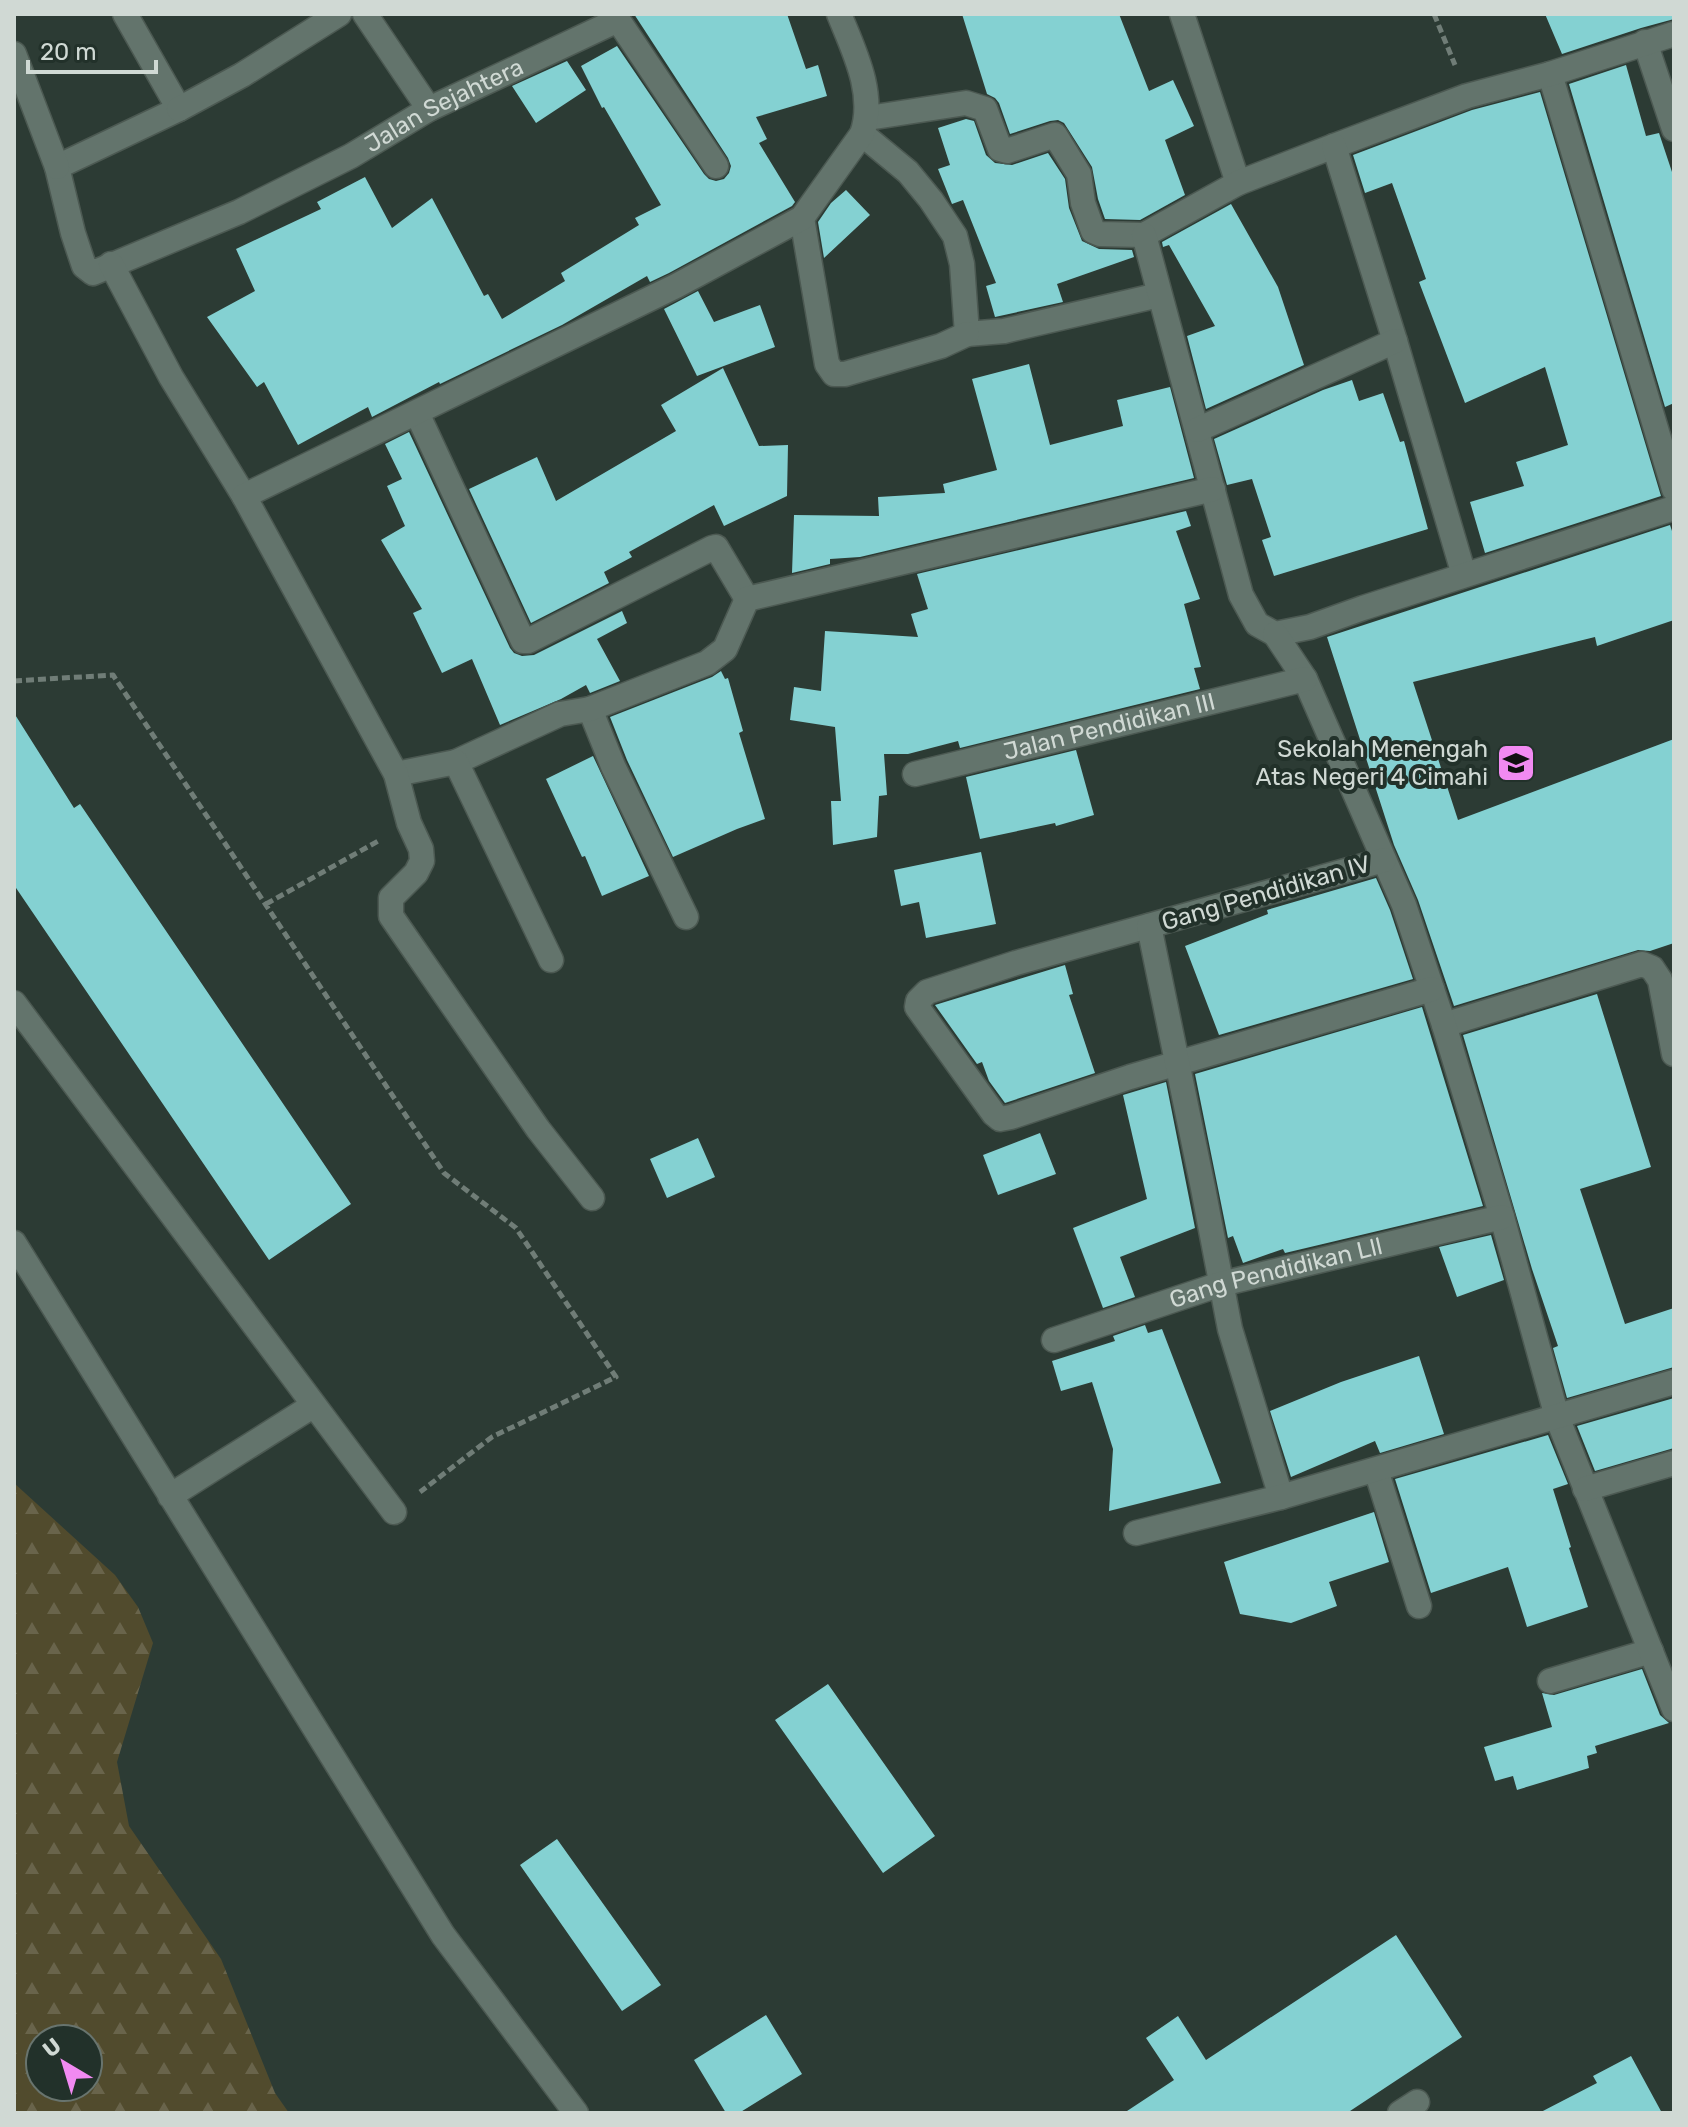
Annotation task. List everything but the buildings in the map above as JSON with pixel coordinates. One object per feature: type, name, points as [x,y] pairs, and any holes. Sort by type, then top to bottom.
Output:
[{"type":"street","points":[[125,14],[179,109]]},
{"type":"street","points":[[57,167],[242,75],[339,14]]},
{"type":"street","points":[[365,14],[429,109]]},
{"type":"street","points":[[839,14],[860,64],[865,126],[931,200],[955,236],[962,264],[967,334]]},
{"type":"street","points":[[1182,14],[1238,183]]},
{"type":"street","name":"Jalan Sejahtera","points":[[111,264],[239,212],[351,156],[429,109],[618,20],[716,166]]},
{"type":"street","points":[[244,496],[676,286],[802,218],[865,126],[966,103],[985,109],[1000,149],[1007,151],[1055,135],[1079,174],[1083,203],[1093,231],[1100,234],[1144,235],[1238,183],[1334,146],[1467,96],[1550,74],[1674,34]]},
{"type":"street","points":[[1645,42],[1674,129]]},
{"type":"street","points":[[14,54],[57,167],[84,266],[93,273],[111,264],[171,377],[244,496],[396,774],[409,823],[421,849],[422,861],[416,873],[391,898],[391,916],[538,1129],[592,1198]]},
{"type":"street","points":[[1550,74],[1674,489]]},
{"type":"street","points":[[1334,146],[1464,575]]},
{"type":"street","points":[[802,218],[827,364],[834,374],[845,374],[941,346],[967,334],[1004,331],[1159,295]]},
{"type":"street","points":[[1144,235],[1241,595],[1257,624],[1275,634],[1305,679],[1404,905],[1502,1217],[1557,1417],[1674,1709]]},
{"type":"street","points":[[1197,430],[1395,341]]},
{"type":"street","points":[[417,413],[523,641],[716,547],[747,599]]},
{"type":"street","points":[[747,599],[1213,489]]},
{"type":"street","points":[[1275,634],[1310,627],[1674,508]]},
{"type":"street","points":[[396,774],[456,762],[560,714],[590,709],[707,663],[725,649],[747,599]]},
{"type":"street","name":"Jalan Pendidikan III","points":[[915,774],[1305,679]]},
{"type":"street","points":[[590,709],[613,766],[686,917]]},
{"type":"street","points":[[456,762],[551,960]]},
{"type":"street","name":"Gang Pendidikan IV","points":[[1178,1064],[1000,1119],[917,1007],[918,1001],[927,992],[1016,963],[1384,860]]},
{"type":"street","points":[[1149,926],[1230,1329],[1281,1497]]},
{"type":"street","points":[[1444,1025],[1642,964],[1652,968],[1660,980],[1673,1044]]},
{"type":"street","points":[[1178,1064],[1432,989]]},
{"type":"street","points":[[14,1003],[394,1512]]},
{"type":"street","name":"Gang Pendidikan Lll","points":[[1054,1340],[1221,1284],[1502,1217]]},
{"type":"street","points":[[14,1243],[443,1935],[576,2113]]},
{"type":"street","points":[[1136,1533],[1281,1497],[1674,1382]]},
{"type":"street","points":[[170,1496],[314,1405]]},
{"type":"street","points":[[1585,1489],[1674,1463]]},
{"type":"street","points":[[1376,1470],[1419,1606]]},
{"type":"street","points":[[1550,1681],[1651,1651]]},
{"type":"path","points":[[1434,14],[1467,96]]},
{"type":"path","points":[[14,681],[113,675],[444,1173],[516,1228],[616,1377],[492,1437],[394,1512]]},
{"type":"path","points":[[266,904],[409,823]]},
{"type":"green space","points":[[14,1483],[115,1575],[138,1607],[153,1643],[117,1762],[129,1826],[221,1959],[275,2093],[289,2113],[14,2113]]},
{"type":"place","name":"Sekolah Menengah Atas Negeri 4 Cimahi","points":[[1516,763]]}]
